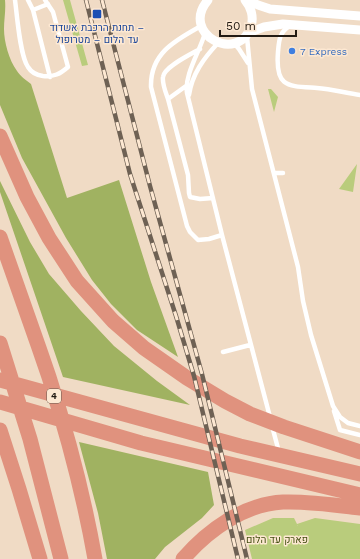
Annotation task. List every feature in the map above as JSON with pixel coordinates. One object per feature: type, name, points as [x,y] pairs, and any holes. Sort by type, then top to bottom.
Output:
[{"type":"highway","points":[[0,136],[14,168],[49,238],[77,281],[113,321],[144,348],[187,378],[250,414],[360,452]]},
{"type":"highway","name":"4","points":[[0,237],[49,378],[69,445],[88,521],[95,559]]},
{"type":"highway","points":[[0,343],[30,438],[60,559]]},
{"type":"highway","points":[[0,380],[240,446],[360,474]]},
{"type":"highway","points":[[0,402],[141,443],[360,495]]},
{"type":"highway","points":[[0,430],[40,559]]},
{"type":"highway","points":[[183,559],[194,546],[216,529],[230,520],[260,507],[283,502],[316,503],[360,508]]},
{"type":"street","points":[[208,0],[200,14],[203,30],[211,39],[218,43],[226,44],[241,40],[252,26],[252,15],[246,0]]},
{"type":"street","points":[[246,0],[270,8],[360,16]]},
{"type":"street","points":[[247,34],[272,25],[296,24],[360,30]]},
{"type":"lane","points":[[15,0],[23,56],[27,66],[37,75],[50,77],[59,74],[68,67],[53,12],[46,2],[33,10]]},
{"type":"lane","points":[[28,0],[33,10],[50,77]]},
{"type":"lane","points":[[296,24],[285,30],[279,40],[277,63],[280,77],[285,82],[299,87],[318,88],[360,95]]},
{"type":"lane","points":[[203,30],[200,49],[191,67],[186,86],[250,345],[282,463]]},
{"type":"lane","points":[[203,30],[168,46],[156,63],[151,77],[151,87],[187,226],[193,237],[198,240],[222,235]]},
{"type":"lane","points":[[247,34],[252,89],[298,267],[310,335],[340,430],[360,435]]},
{"type":"lane","points":[[189,100],[194,75],[218,43]]},
{"type":"lane","points":[[234,43],[243,54],[249,66]]},
{"type":"lane","points":[[200,49],[178,62],[164,73],[163,79],[188,175],[190,197],[194,199],[213,198]]},
{"type":"lane","points":[[168,99],[186,86]]},
{"type":"lane","points":[[274,173],[283,173]]},
{"type":"lane","points":[[179,196],[189,193]]},
{"type":"lane","points":[[223,352],[250,345]]},
{"type":"lane","points":[[333,406],[340,417],[348,423],[360,426]]},
{"type":"lane","points":[[255,477],[284,470],[286,481]]},
{"type":"green space","points":[[0,0],[5,0],[4,34],[9,56],[18,73],[31,84],[67,198],[119,180],[151,282],[178,357],[137,330],[111,304],[92,280],[66,238],[22,158],[0,105]]},
{"type":"green space","points":[[63,0],[70,0],[88,65],[82,66]]},
{"type":"green space","points":[[268,89],[271,89],[278,97],[274,112]]},
{"type":"green space","points":[[357,164],[353,192],[339,189]]},
{"type":"green space","points":[[0,181],[30,242],[49,274],[114,346],[157,381],[190,405],[63,377],[0,192]]},
{"type":"green space","points":[[79,442],[208,472],[214,505],[202,518],[165,547],[155,559],[107,559],[98,513]]},
{"type":"green space","name":"פארק עד הלום","points":[[273,518],[294,518],[297,524],[315,518],[360,524],[360,559],[252,559],[245,530]]},
{"type":"railway","points":[[86,0],[130,174],[194,376],[238,559]]},
{"type":"railway","points":[[102,0],[150,186],[202,374],[247,559]]},
{"type":"place","name":"תחנת הרכבת אשדוד – עד הלום – מטרופול","points":[[97,14]]},
{"type":"place","name":"7 Express","points":[[292,51]]}]
